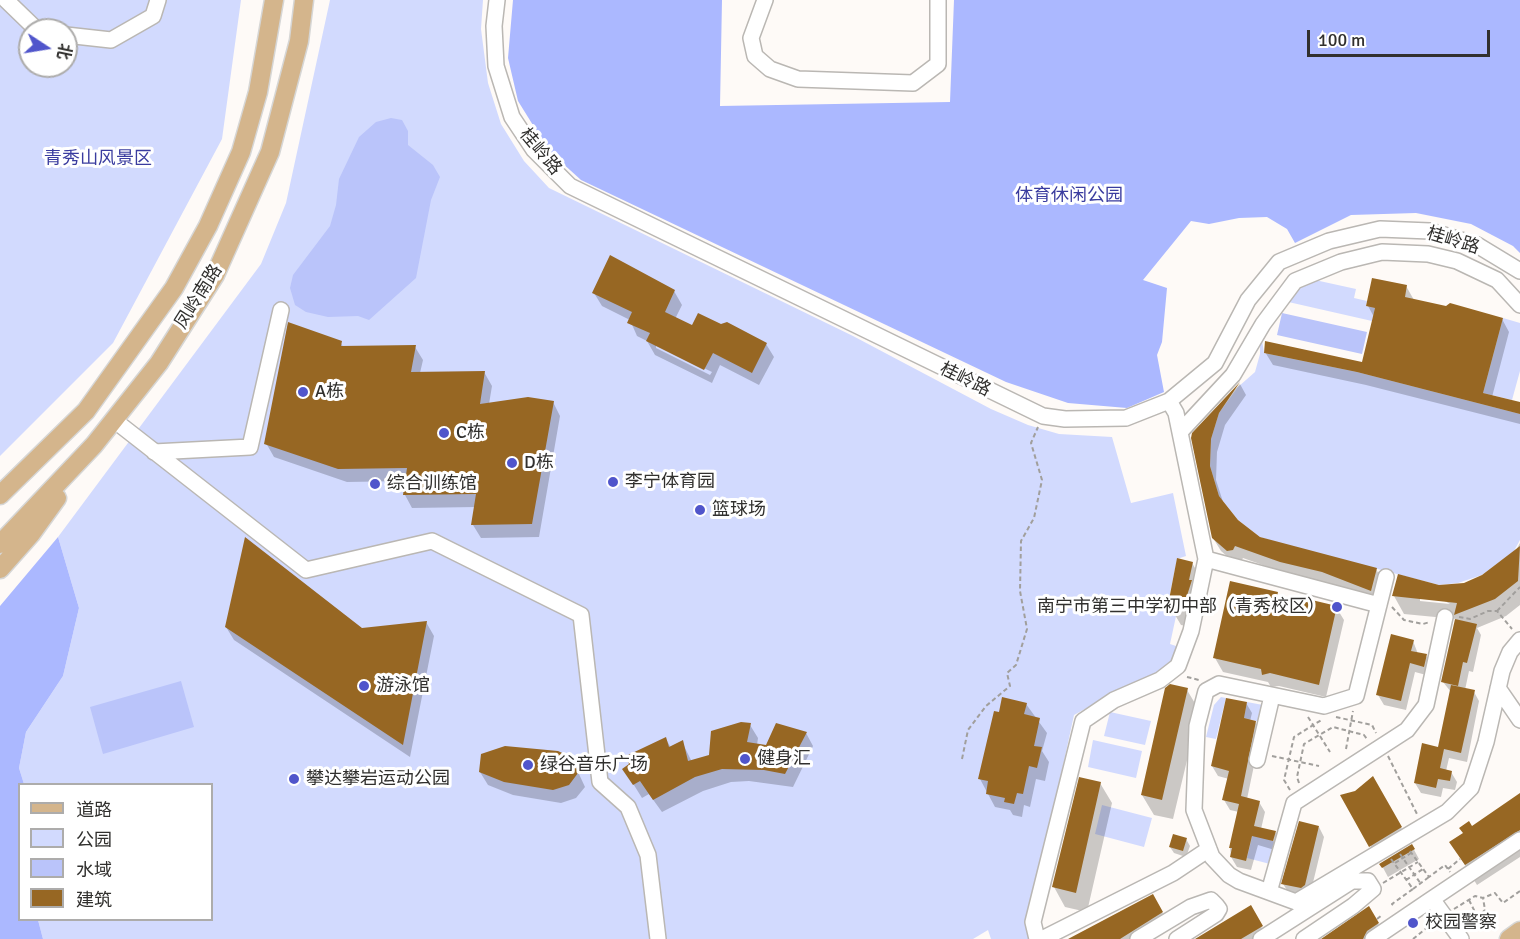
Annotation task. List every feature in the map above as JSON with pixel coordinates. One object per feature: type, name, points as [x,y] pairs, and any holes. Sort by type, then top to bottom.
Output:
[{"type":"main road","name":"凤岭南路","points":[[0,495],[86,411],[174,288],[241,152],[258,92],[274,0]]},
{"type":"main road","name":"凤岭南路","points":[[0,544],[94,445],[114,420],[159,363],[215,275],[270,152],[298,41],[304,0]]},
{"type":"main road","points":[[189,260],[215,275]]},
{"type":"main road","points":[[0,569],[31,534],[94,445]]},
{"type":"main road","points":[[1509,939],[1520,931]]},
{"type":"street","points":[[6,0],[25,18]]},
{"type":"street","points":[[78,36],[111,40],[153,16],[158,0]]},
{"type":"street","name":"桂岭路","points":[[497,0],[494,26],[496,66],[512,117],[534,150],[570,186],[1043,416],[1065,419],[1126,418],[1169,401],[1215,363],[1248,300],[1279,262],[1329,242],[1380,229],[1430,231],[1477,245],[1520,271]]},
{"type":"street","points":[[765,0],[751,38],[755,56],[770,69],[798,79],[913,83],[938,64],[938,0]]},
{"type":"street","points":[[1180,432],[1233,375],[1263,324],[1295,281],[1341,262],[1382,252],[1428,254],[1457,261],[1497,280],[1520,305]]},
{"type":"street","points":[[154,452],[250,447],[281,310]]},
{"type":"street","points":[[1037,939],[1033,922],[1083,722],[1114,700],[1168,674],[1178,666],[1191,632],[1206,558],[1176,413],[1169,401]]},
{"type":"street","points":[[114,420],[306,570],[432,541],[581,615],[600,782],[628,807],[648,855],[658,939]]},
{"type":"street","points":[[1206,558],[1379,605]]},
{"type":"street","points":[[1386,577],[1356,696],[1324,706],[1220,684],[1206,691],[1197,726],[1194,810],[1212,857],[1229,875],[1296,902],[1447,812],[1471,788],[1486,742],[1502,671],[1517,641]]},
{"type":"street","points":[[1269,892],[1294,803],[1377,743],[1407,730],[1426,705],[1445,617]]},
{"type":"street","points":[[1498,688],[1520,720]]},
{"type":"street","points":[[1258,757],[1272,696]]},
{"type":"street","points":[[1373,939],[1520,840]]},
{"type":"street","points":[[1042,939],[1173,873],[1209,849]]},
{"type":"street","points":[[1261,939],[1352,881],[1368,881],[1373,889],[1353,906],[1304,939]]},
{"type":"street","points":[[1432,899],[1461,939]]},
{"type":"street","points":[[1138,939],[1191,907],[1211,900],[1216,905],[1219,909],[1216,914],[1177,939]]},
{"type":"path","points":[[962,759],[968,730],[986,706],[1010,686],[1007,673],[1016,665],[1027,628],[1020,591],[1021,541],[1034,518],[1042,480],[1030,444],[1043,416]]},
{"type":"path","points":[[1379,605],[1394,608],[1404,621],[1423,624],[1445,617],[1470,619],[1488,611],[1497,611],[1520,587]]},
{"type":"path","points":[[1497,611],[1517,641]]},
{"type":"path","points":[[1168,674],[1220,684]]},
{"type":"path","points":[[1346,749],[1356,696]]},
{"type":"path","points":[[1299,702],[1330,752]]},
{"type":"path","points":[[1293,795],[1284,780],[1294,737],[1330,715],[1372,725],[1377,743],[1422,825]]},
{"type":"path","points":[[1302,789],[1297,777],[1304,744],[1333,727],[1364,735],[1377,743]]},
{"type":"path","points":[[1258,757],[1319,766]]},
{"type":"path","points":[[1392,843],[1411,853],[1429,877]]},
{"type":"path","points":[[1392,843],[1421,884]]},
{"type":"path","points":[[1392,843],[1395,863],[1413,889]]},
{"type":"path","points":[[1395,863],[1411,853]]},
{"type":"path","points":[[1448,869],[1460,859]]},
{"type":"path","points":[[1373,889],[1418,862]]},
{"type":"path","points":[[1396,910],[1392,904],[1446,866],[1448,869]]},
{"type":"path","points":[[1406,880],[1423,869]]},
{"type":"path","points":[[1445,891],[1439,880],[1450,872],[1448,869]]},
{"type":"path","points":[[1413,939],[1475,896],[1483,898],[1495,893],[1503,903],[1520,891]]},
{"type":"path","points":[[1468,900],[1476,914],[1480,915],[1485,910],[1483,898]]},
{"type":"green space","name":"青秀山风景区","points":[[0,0],[241,0],[222,139],[113,343],[0,456]]},
{"type":"green space","name":"李宁体育园","points":[[330,0],[483,0],[481,29],[488,83],[501,124],[524,161],[549,188],[853,336],[991,409],[1028,425],[1059,434],[1112,437],[1131,503],[1173,493],[1186,556],[1177,559],[1168,604],[1178,607],[1170,644],[1179,647],[1175,660],[1165,671],[1125,687],[1074,715],[1041,867],[1034,939],[991,939],[988,930],[973,939],[43,939],[38,921],[213,921],[213,783],[24,783],[19,768],[26,732],[63,676],[79,608],[58,537],[261,264],[286,203]]},
{"type":"green space","name":"体育休闲公园","points":[[513,0],[722,0],[720,106],[950,102],[954,0],[1520,0],[1520,253],[1513,246],[1471,224],[1416,213],[1351,215],[1295,243],[1287,229],[1267,217],[1239,218],[1209,224],[1191,221],[1143,280],[1167,288],[1162,342],[1157,355],[1164,392],[1127,408],[1068,403],[1006,382],[581,180],[549,151],[518,101],[508,58]]},
{"type":"green space","points":[[1315,280],[1356,289],[1354,298],[1367,301],[1366,306],[1375,308],[1372,321],[1284,301],[1294,290]]},
{"type":"green space","points":[[1503,318],[1520,323],[1520,371],[1512,400],[1483,393]]},
{"type":"green space","points":[[1260,340],[1262,340],[1264,353],[1357,372],[1520,414],[1520,540],[1514,551],[1482,575],[1458,583],[1439,585],[1260,537],[1238,520],[1219,496],[1210,466],[1211,439],[1219,413],[1238,387],[1255,372],[1260,354]]},
{"type":"green space","points":[[58,537],[79,608],[63,676],[26,732],[19,768],[24,783],[18,783],[18,921],[38,921],[43,939],[0,939],[0,606]]},
{"type":"green space","points":[[1221,697],[1226,698],[1216,739],[1206,737],[1214,705]]},
{"type":"green space","points":[[1247,702],[1263,705],[1260,722],[1244,718]]},
{"type":"green space","points":[[1110,712],[1151,721],[1145,745],[1104,736]]},
{"type":"green space","points":[[1093,740],[1142,751],[1136,778],[1088,767]]},
{"type":"green space","points":[[1102,805],[1152,818],[1144,847],[1095,834]]},
{"type":"green space","points":[[1253,833],[1275,842],[1270,864],[1247,858]]},
{"type":"water","points":[[391,118],[402,120],[408,131],[408,145],[433,165],[440,177],[431,200],[416,278],[369,320],[358,316],[328,317],[306,312],[295,305],[290,288],[293,275],[330,226],[336,205],[339,179],[359,137],[376,122]]},
{"type":"water","points":[[1282,313],[1367,332],[1362,354],[1277,335]]},
{"type":"water","points":[[181,681],[194,727],[103,754],[90,707]]},
{"type":"building","points":[[610,255],[675,290],[665,312],[692,325],[698,313],[721,324],[727,322],[767,343],[752,373],[713,353],[704,370],[646,341],[650,333],[627,323],[632,312],[592,293]]},
{"type":"building","points":[[1372,278],[1407,285],[1405,297],[1446,306],[1450,303],[1503,318],[1483,393],[1520,402],[1520,414],[1357,372],[1264,353],[1265,341],[1362,362],[1375,308],[1366,306]]},
{"type":"building","points":[[288,322],[342,341],[341,346],[416,345],[411,372],[485,371],[480,404],[528,397],[554,401],[532,524],[471,525],[476,494],[403,495],[407,468],[338,469],[264,444]]},
{"type":"building","points":[[1240,382],[1219,413],[1211,439],[1210,466],[1219,496],[1238,520],[1260,537],[1377,568],[1371,591],[1322,572],[1280,562],[1235,546],[1233,550],[1227,551],[1212,538],[1191,438],[1192,433]]},
{"type":"building","name":"游泳馆","points":[[245,537],[362,628],[427,621],[403,745],[225,627]]},
{"type":"building","points":[[1520,546],[1518,581],[1495,599],[1454,615],[1457,603],[1392,596],[1398,574],[1439,585],[1464,583],[1482,575]]},
{"type":"building","points":[[1177,558],[1193,562],[1189,580],[1192,580],[1183,608],[1168,605]]},
{"type":"building","points":[[1230,581],[1278,592],[1275,606],[1295,611],[1299,597],[1337,606],[1319,685],[1270,673],[1262,675],[1261,669],[1213,658]]},
{"type":"building","points":[[1455,619],[1477,624],[1467,663],[1463,662],[1458,686],[1441,682]]},
{"type":"building","points":[[1391,634],[1414,640],[1411,651],[1427,654],[1424,667],[1410,663],[1401,701],[1376,695]]},
{"type":"building","points":[[1170,684],[1188,688],[1162,800],[1141,795],[1165,688]]},
{"type":"building","points":[[1451,685],[1475,690],[1461,753],[1444,749],[1440,768],[1452,771],[1450,781],[1438,779],[1436,788],[1414,783],[1422,743],[1438,747]]},
{"type":"building","points":[[1002,697],[1027,703],[1024,714],[1040,718],[1034,746],[1042,747],[1037,768],[1029,766],[1023,794],[1017,793],[1014,804],[1004,802],[1005,798],[986,794],[988,781],[978,779],[994,711],[999,712]]},
{"type":"building","points":[[1226,698],[1247,702],[1244,718],[1256,721],[1241,796],[1260,801],[1254,826],[1276,831],[1273,841],[1252,836],[1246,861],[1230,857],[1232,848],[1229,848],[1239,804],[1222,800],[1229,771],[1211,766]]},
{"type":"building","name":"健身汇","points":[[741,722],[751,723],[747,742],[766,745],[776,723],[807,732],[785,774],[764,770],[722,769],[695,777],[653,800],[640,781],[633,785],[622,769],[629,764],[626,756],[666,737],[669,747],[683,740],[688,761],[709,755],[711,731]]},
{"type":"building","name":"绿谷音乐广场","points":[[505,746],[558,751],[573,758],[578,773],[569,785],[553,790],[504,782],[479,772],[481,754]]},
{"type":"building","points":[[1373,776],[1402,827],[1369,847],[1340,795],[1355,791]]},
{"type":"building","points":[[1079,777],[1101,782],[1076,893],[1052,887]]},
{"type":"building","points":[[1520,793],[1520,830],[1465,865],[1449,842],[1463,833],[1459,828],[1469,821],[1472,826]]},
{"type":"building","points":[[1299,821],[1319,826],[1305,885],[1301,888],[1281,884]]},
{"type":"building","points":[[1173,834],[1187,838],[1183,851],[1169,847]]},
{"type":"building","points":[[1412,844],[1415,849],[1382,868],[1379,864]]},
{"type":"building","points":[[1153,894],[1163,912],[1120,939],[1068,939]]},
{"type":"building","points":[[1251,905],[1263,926],[1241,939],[1195,939]]},
{"type":"building","points":[[1369,906],[1379,923],[1367,931],[1363,939],[1321,939]]},
{"type":"place","name":"A栋","points":[[303,392]]},
{"type":"place","name":"C栋","points":[[444,433]]},
{"type":"place","name":"D栋","points":[[512,463]]},
{"type":"place","name":"李宁体育园","points":[[613,482]]},
{"type":"place","name":"综合训练馆","points":[[375,484]]},
{"type":"place","name":"篮球场","points":[[700,510]]},
{"type":"place","name":"南宁市第三中学初中部（青秀校区）","points":[[1337,607]]},
{"type":"place","name":"游泳馆","points":[[364,686]]},
{"type":"place","name":"健身汇","points":[[745,759]]},
{"type":"place","name":"绿谷音乐广场","points":[[528,765]]},
{"type":"place","name":"攀达攀岩运动公园","points":[[294,779]]},
{"type":"place","name":"校园警察","points":[[1413,923]]}]
